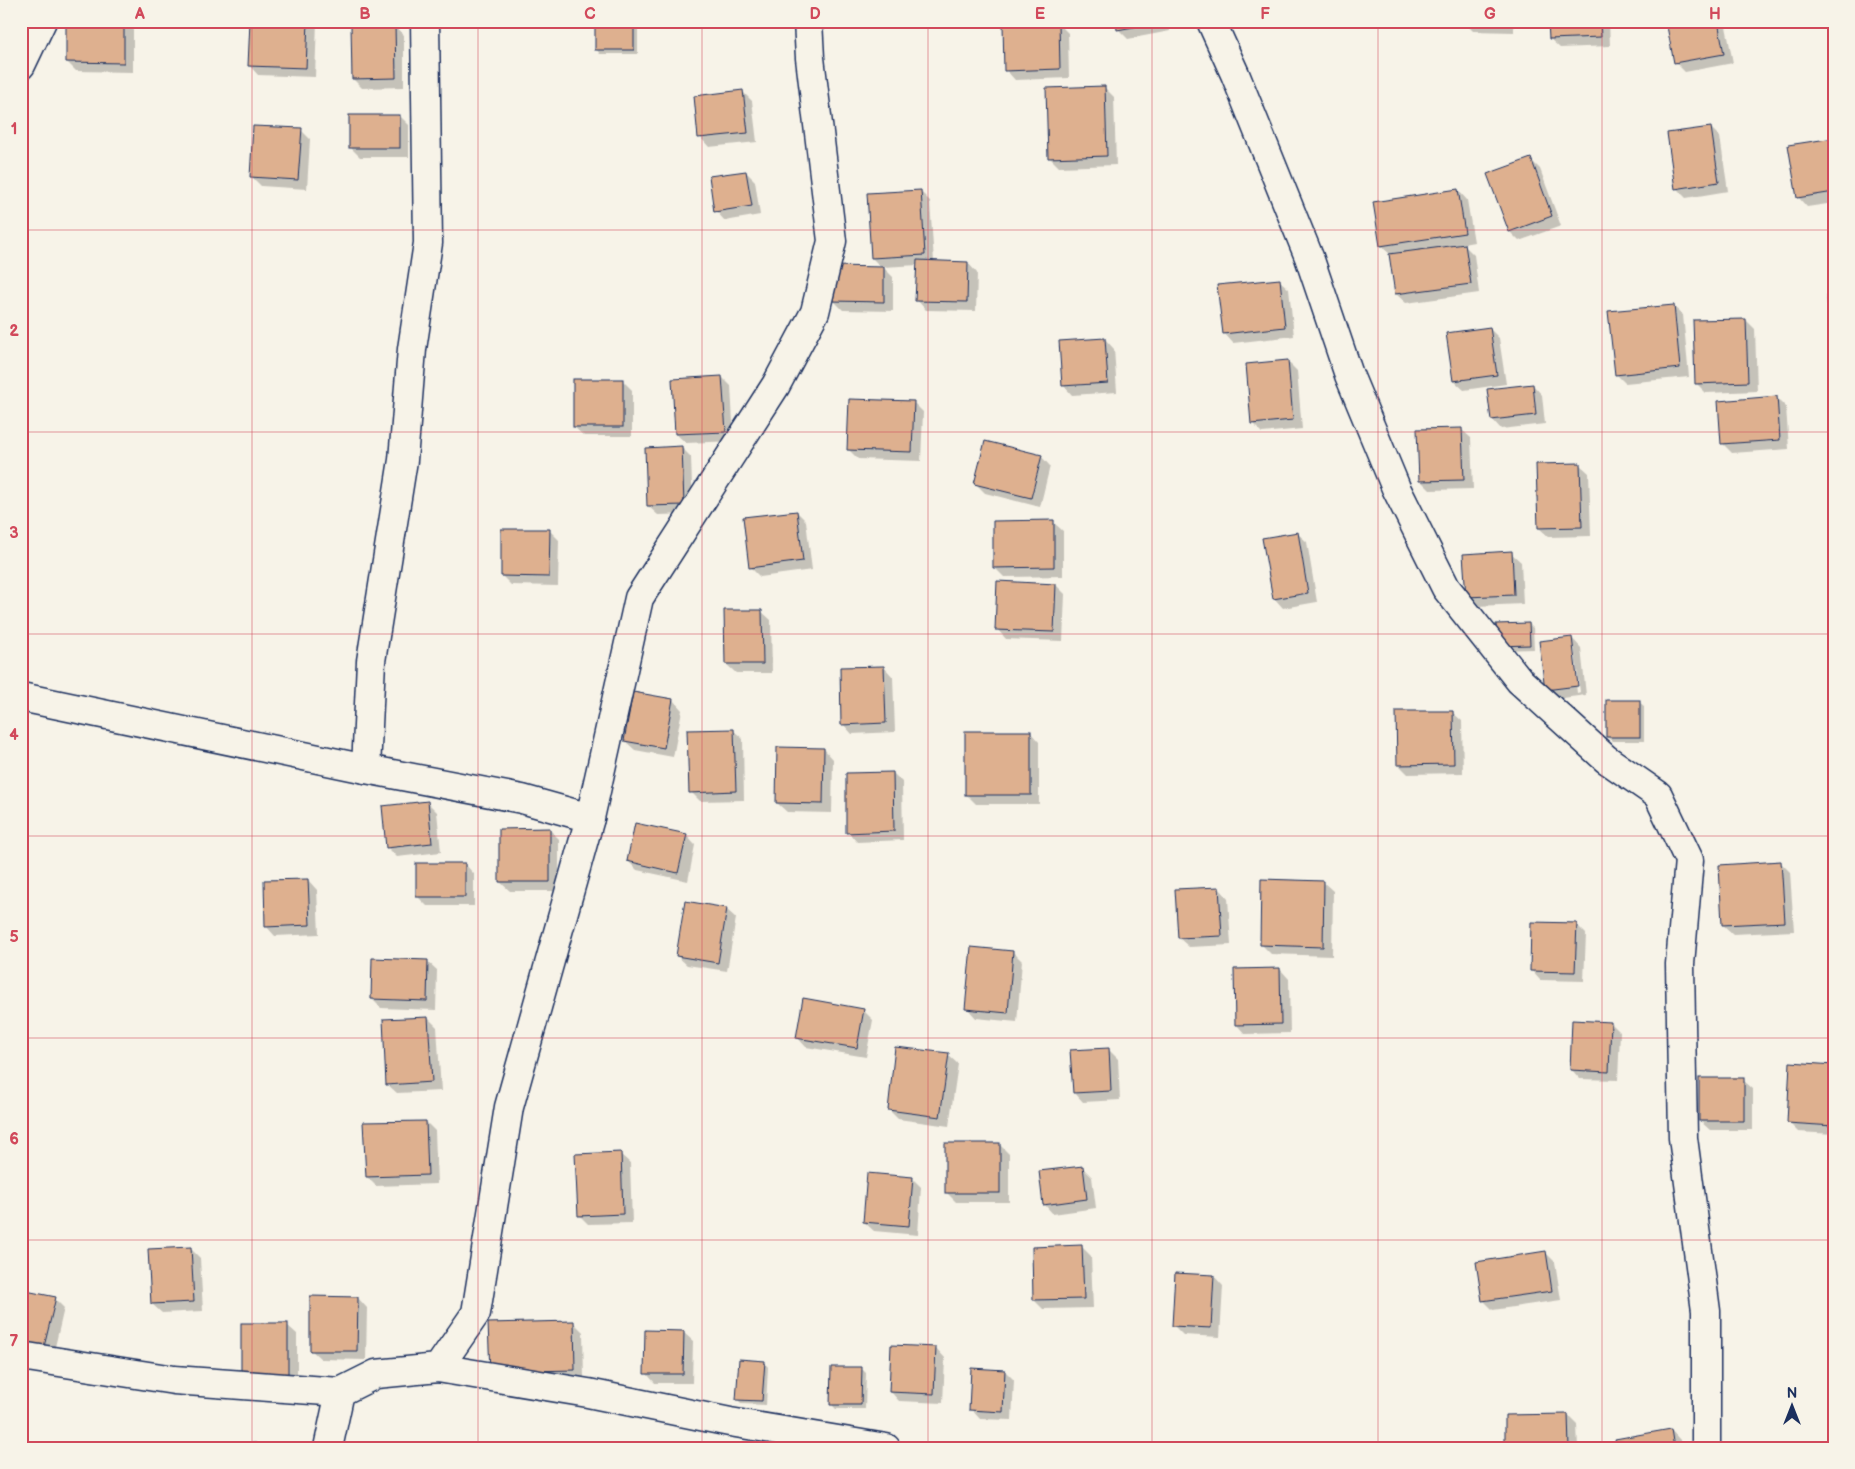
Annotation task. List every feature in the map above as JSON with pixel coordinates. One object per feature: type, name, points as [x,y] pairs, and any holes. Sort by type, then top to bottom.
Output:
[{"type":"street","points":[[21,65],[42,21]]},
{"type":"street","points":[[366,769],[371,662],[403,460],[412,349],[428,243],[425,21]]},
{"type":"street","points":[[438,1368],[476,1313],[509,1107],[590,818],[639,598],[776,385],[815,312],[832,241],[810,58],[808,21]]},
{"type":"street","points":[[1211,21],[1235,74],[1309,256],[1349,375],[1392,479],[1446,588],[1520,681],[1606,759],[1658,795],[1689,860],[1680,964],[1683,1138],[1706,1311],[1706,1448]]},
{"type":"street","points":[[21,696],[366,769],[522,799],[590,818]]},
{"type":"street","points":[[21,1356],[174,1380],[340,1392],[376,1374],[438,1368],[588,1393],[730,1422],[886,1448]]},
{"type":"street","points":[[328,1448],[340,1392]]},
{"type":"building","points":[[66,21],[124,21],[124,63],[66,62]]},
{"type":"building","points":[[250,21],[308,21],[306,68],[248,66]]},
{"type":"building","points":[[595,21],[634,21],[634,50],[595,50]]},
{"type":"building","points":[[1116,21],[1161,21],[1161,22],[1117,30]]},
{"type":"building","points":[[1505,21],[1505,23],[1462,22]]},
{"type":"building","points":[[1548,21],[1600,21],[1601,37],[1549,39]]},
{"type":"building","points":[[1666,21],[1718,21],[1724,54],[1674,63]]},
{"type":"building","points":[[1059,22],[1060,69],[1004,71],[1003,24]]},
{"type":"building","points":[[395,24],[396,78],[352,79],[351,25]]},
{"type":"building","points":[[1105,86],[1107,156],[1048,158],[1046,88]]},
{"type":"building","points":[[743,90],[748,133],[698,138],[694,96]]},
{"type":"building","points":[[349,115],[400,115],[400,148],[349,148]]},
{"type":"building","points":[[253,126],[302,128],[298,180],[250,177]]},
{"type":"building","points":[[1711,127],[1719,182],[1675,189],[1667,133]]},
{"type":"building","points":[[1834,138],[1834,192],[1797,198],[1788,145]]},
{"type":"building","points":[[1531,158],[1552,216],[1509,232],[1487,174]]},
{"type":"building","points":[[746,171],[752,206],[714,212],[709,176]]},
{"type":"building","points":[[1458,189],[1465,233],[1380,246],[1373,202]]},
{"type":"building","points":[[921,190],[925,255],[871,258],[867,193]]},
{"type":"building","points":[[1465,244],[1471,284],[1395,294],[1389,254]]},
{"type":"building","points":[[917,260],[968,262],[967,302],[915,301]]},
{"type":"building","points":[[833,266],[884,267],[884,302],[832,301]]},
{"type":"building","points":[[1280,279],[1285,327],[1223,334],[1217,285]]},
{"type":"building","points":[[1827,294],[1834,294],[1834,339],[1829,339]]},
{"type":"building","points":[[1674,305],[1680,368],[1615,375],[1608,311]]},
{"type":"building","points":[[1746,319],[1748,382],[1695,384],[1693,320]]},
{"type":"building","points":[[1490,327],[1497,375],[1453,381],[1446,333]]},
{"type":"building","points":[[1105,338],[1108,383],[1062,386],[1059,341]]},
{"type":"building","points":[[1288,360],[1293,420],[1251,424],[1246,364]]},
{"type":"building","points":[[722,376],[726,432],[675,434],[672,379]]},
{"type":"building","points":[[573,379],[623,379],[623,427],[573,427]]},
{"type":"building","points":[[1533,384],[1536,415],[1491,420],[1487,389]]},
{"type":"building","points":[[1777,396],[1780,440],[1721,444],[1718,401]]},
{"type":"building","points":[[849,399],[914,401],[912,452],[847,450]]},
{"type":"building","points":[[1462,428],[1464,480],[1419,481],[1417,429]]},
{"type":"building","points":[[985,441],[1042,455],[1031,498],[974,484]]},
{"type":"building","points":[[682,446],[684,505],[647,506],[645,448]]},
{"type":"building","points":[[1580,463],[1582,527],[1538,528],[1536,464]]},
{"type":"building","points":[[797,511],[803,561],[749,568],[743,517]]},
{"type":"building","points":[[1054,520],[1054,567],[993,568],[993,521]]},
{"type":"building","points":[[501,529],[550,529],[549,577],[501,576]]},
{"type":"building","points":[[1298,532],[1308,593],[1273,599],[1262,538]]},
{"type":"building","points":[[1512,551],[1514,595],[1466,597],[1463,554]]},
{"type":"building","points":[[997,581],[1056,584],[1054,632],[995,630]]},
{"type":"building","points":[[724,610],[762,610],[763,664],[725,664]]},
{"type":"building","points":[[1529,623],[1530,645],[1497,646],[1496,624]]},
{"type":"building","points":[[1572,637],[1578,686],[1545,690],[1539,641]]},
{"type":"building","points":[[884,666],[886,723],[841,725],[840,667]]},
{"type":"building","points":[[633,692],[673,699],[664,748],[624,741]]},
{"type":"building","points":[[1606,700],[1640,700],[1640,737],[1606,737]]},
{"type":"building","points":[[1396,711],[1453,711],[1454,764],[1397,765]]},
{"type":"building","points":[[734,729],[736,791],[689,793],[687,730]]},
{"type":"building","points":[[965,731],[1031,731],[1031,795],[965,795]]},
{"type":"building","points":[[777,747],[824,748],[823,804],[776,803]]},
{"type":"building","points":[[893,772],[894,831],[846,833],[846,773]]},
{"type":"building","points":[[428,801],[432,843],[386,848],[382,806]]},
{"type":"building","points":[[635,823],[687,834],[678,873],[627,861]]},
{"type":"building","points":[[550,828],[550,882],[499,882],[499,829]]},
{"type":"building","points":[[1781,861],[1785,922],[1722,925],[1719,865]]},
{"type":"building","points":[[416,863],[465,863],[465,897],[416,897]]},
{"type":"building","points":[[308,879],[310,925],[265,927],[264,880]]},
{"type":"building","points":[[1261,879],[1324,881],[1323,947],[1260,945]]},
{"type":"building","points":[[1219,887],[1222,936],[1178,938],[1175,889]]},
{"type":"building","points":[[685,901],[727,908],[718,963],[676,956]]},
{"type":"building","points":[[1531,922],[1577,923],[1575,972],[1530,971]]},
{"type":"building","points":[[971,947],[1013,951],[1008,1013],[965,1009]]},
{"type":"building","points":[[372,958],[428,960],[427,1001],[371,999]]},
{"type":"building","points":[[1280,968],[1281,1024],[1235,1025],[1234,969]]},
{"type":"building","points":[[803,998],[864,1009],[857,1048],[796,1038]]},
{"type":"building","points":[[428,1017],[432,1082],[386,1085],[383,1019]]},
{"type":"building","points":[[1572,1020],[1611,1022],[1609,1072],[1570,1070]]},
{"type":"building","points":[[895,1047],[949,1053],[940,1117],[888,1110]]},
{"type":"building","points":[[1109,1048],[1111,1091],[1073,1093],[1070,1050]]},
{"type":"building","points":[[1790,1062],[1834,1065],[1834,1126],[1787,1123]]},
{"type":"building","points":[[1699,1078],[1744,1078],[1744,1121],[1699,1121]]},
{"type":"building","points":[[426,1121],[428,1175],[366,1177],[363,1122]]},
{"type":"building","points":[[945,1143],[1000,1143],[1000,1193],[945,1193]]},
{"type":"building","points":[[621,1152],[623,1214],[578,1216],[575,1154]]},
{"type":"building","points":[[1083,1166],[1087,1199],[1043,1205],[1039,1171]]},
{"type":"building","points":[[867,1173],[913,1177],[909,1226],[863,1222]]},
{"type":"building","points":[[1082,1245],[1084,1299],[1033,1300],[1032,1247]]},
{"type":"building","points":[[191,1247],[194,1302],[151,1304],[148,1249]]},
{"type":"building","points":[[1546,1251],[1552,1291],[1482,1301],[1476,1262]]},
{"type":"building","points":[[1175,1273],[1214,1275],[1211,1328],[1172,1326]]},
{"type":"building","points":[[26,1291],[56,1297],[43,1351],[21,1346],[21,1312]]},
{"type":"building","points":[[310,1296],[358,1297],[357,1351],[310,1351]]},
{"type":"building","points":[[574,1321],[575,1370],[490,1372],[488,1323]]},
{"type":"building","points":[[241,1323],[288,1323],[288,1377],[241,1377]]},
{"type":"building","points":[[645,1330],[684,1331],[683,1374],[644,1374]]},
{"type":"building","points":[[891,1345],[936,1347],[934,1394],[889,1392]]},
{"type":"building","points":[[739,1359],[765,1361],[762,1401],[736,1400]]},
{"type":"building","points":[[831,1367],[862,1367],[861,1405],[830,1405]]},
{"type":"building","points":[[971,1368],[1005,1370],[1003,1412],[969,1410]]},
{"type":"building","points":[[1568,1414],[1569,1448],[1505,1448],[1505,1415]]},
{"type":"building","points":[[1671,1429],[1674,1448],[1617,1448],[1615,1439]]},
{"type":"building","points":[[256,1443],[257,1448],[189,1447]]}]
